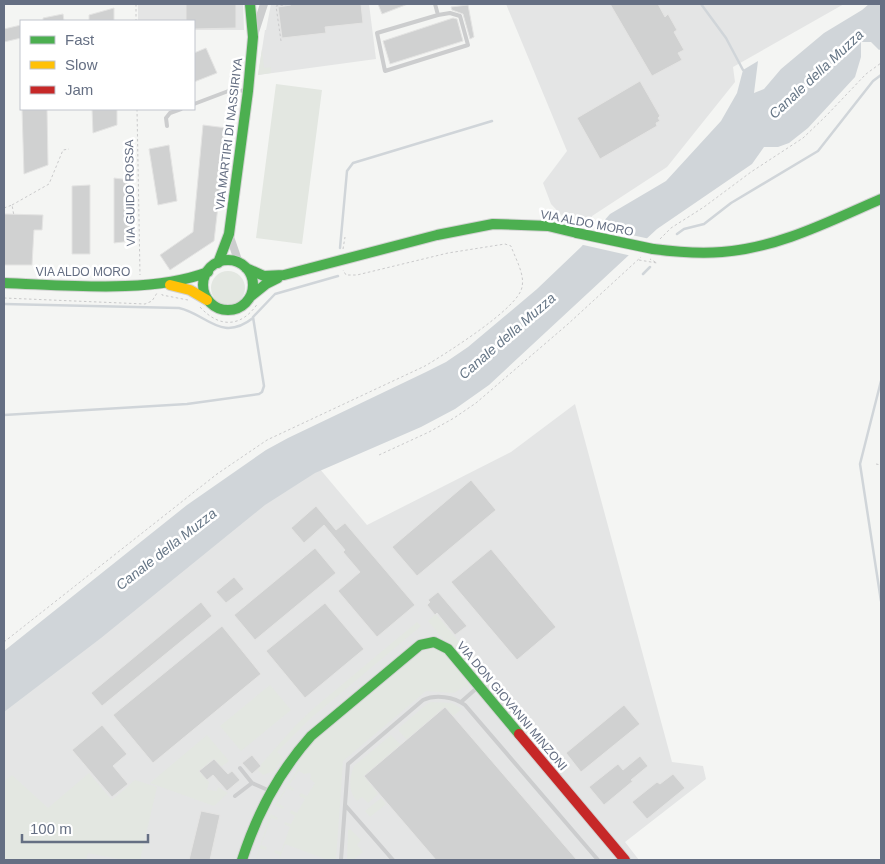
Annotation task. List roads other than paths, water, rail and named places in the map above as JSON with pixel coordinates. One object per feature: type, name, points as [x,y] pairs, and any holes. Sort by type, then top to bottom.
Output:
[{"type":"street","name":"VIA MARTIRI DI NASSIRIYA","points":[[218,263],[229,234],[248,91],[253,37],[250,4]]},
{"type":"street","name":"VIA MARTIRI DI NASSIRIYA","points":[[253,37],[264,4]]},
{"type":"street","name":"VIA ALDO MORO","points":[[4,283],[96,286],[185,281],[208,272],[218,263],[228,260],[243,265],[256,276],[284,276],[342,265],[437,235],[493,224],[548,226],[650,253],[733,251],[791,235],[881,199]]},
{"type":"street","name":"VIA MARTIRI DI NASSIRIYA","points":[[229,234],[243,265]]},
{"type":"street","points":[[243,265],[252,278],[253,290],[251,296]]},
{"type":"street","points":[[208,272],[204,280],[204,290],[211,302]]},
{"type":"street","name":"VIA ALDO MORO","points":[[162,283],[190,290],[220,308],[230,310],[244,304],[266,284],[284,276]]},
{"type":"street","name":"VIA DON GIOVANNI MINZONI","points":[[242,860],[255,822],[270,791],[290,761],[311,736],[420,646],[432,642],[444,645],[625,860]]},
{"type":"lane","points":[[435,4],[438,15]]},
{"type":"lane","points":[[450,13],[460,16],[468,45],[385,72],[377,33],[438,15],[450,13]]},
{"type":"lane","points":[[195,104],[231,90],[248,91]]},
{"type":"lane","points":[[167,126],[166,118],[170,113],[178,110]]},
{"type":"lane","points":[[461,702],[478,687]]},
{"type":"lane","points":[[341,860],[348,764],[423,700],[437,697],[461,702],[598,860]]},
{"type":"lane","points":[[240,768],[252,783],[270,791]]},
{"type":"lane","points":[[235,796],[252,783]]},
{"type":"lane","points":[[345,805],[393,860]]},
{"type":"water","name":"Canale della Muzza","points":[[869,4],[881,4],[881,49],[879,50],[871,42],[861,42],[861,57],[855,77],[808,128],[789,143],[778,147],[764,147],[752,164],[657,229],[489,385],[455,409],[421,427],[315,473],[265,505],[101,638],[4,712],[4,651],[187,505],[266,450],[446,362],[468,347],[537,289],[581,247],[610,214],[666,181],[721,121],[737,93],[743,70],[758,61],[754,93],[764,89],[781,69],[824,33]]},
{"type":"waterway","points":[[701,4],[726,38],[743,70]]},
{"type":"waterway","points":[[677,234],[684,229],[704,224],[731,203],[818,151],[873,81],[881,75]]},
{"type":"waterway","points":[[340,248],[347,171],[353,163],[492,121]]},
{"type":"waterway","points":[[643,274],[650,267]]},
{"type":"waterway","points":[[4,415],[187,404],[259,394],[264,386],[253,317],[275,294],[338,276]]},
{"type":"waterway","points":[[4,304],[179,308],[189,311],[215,325],[232,328],[242,325],[253,318]]},
{"type":"waterway","points":[[881,381],[860,464],[881,601]]}]
